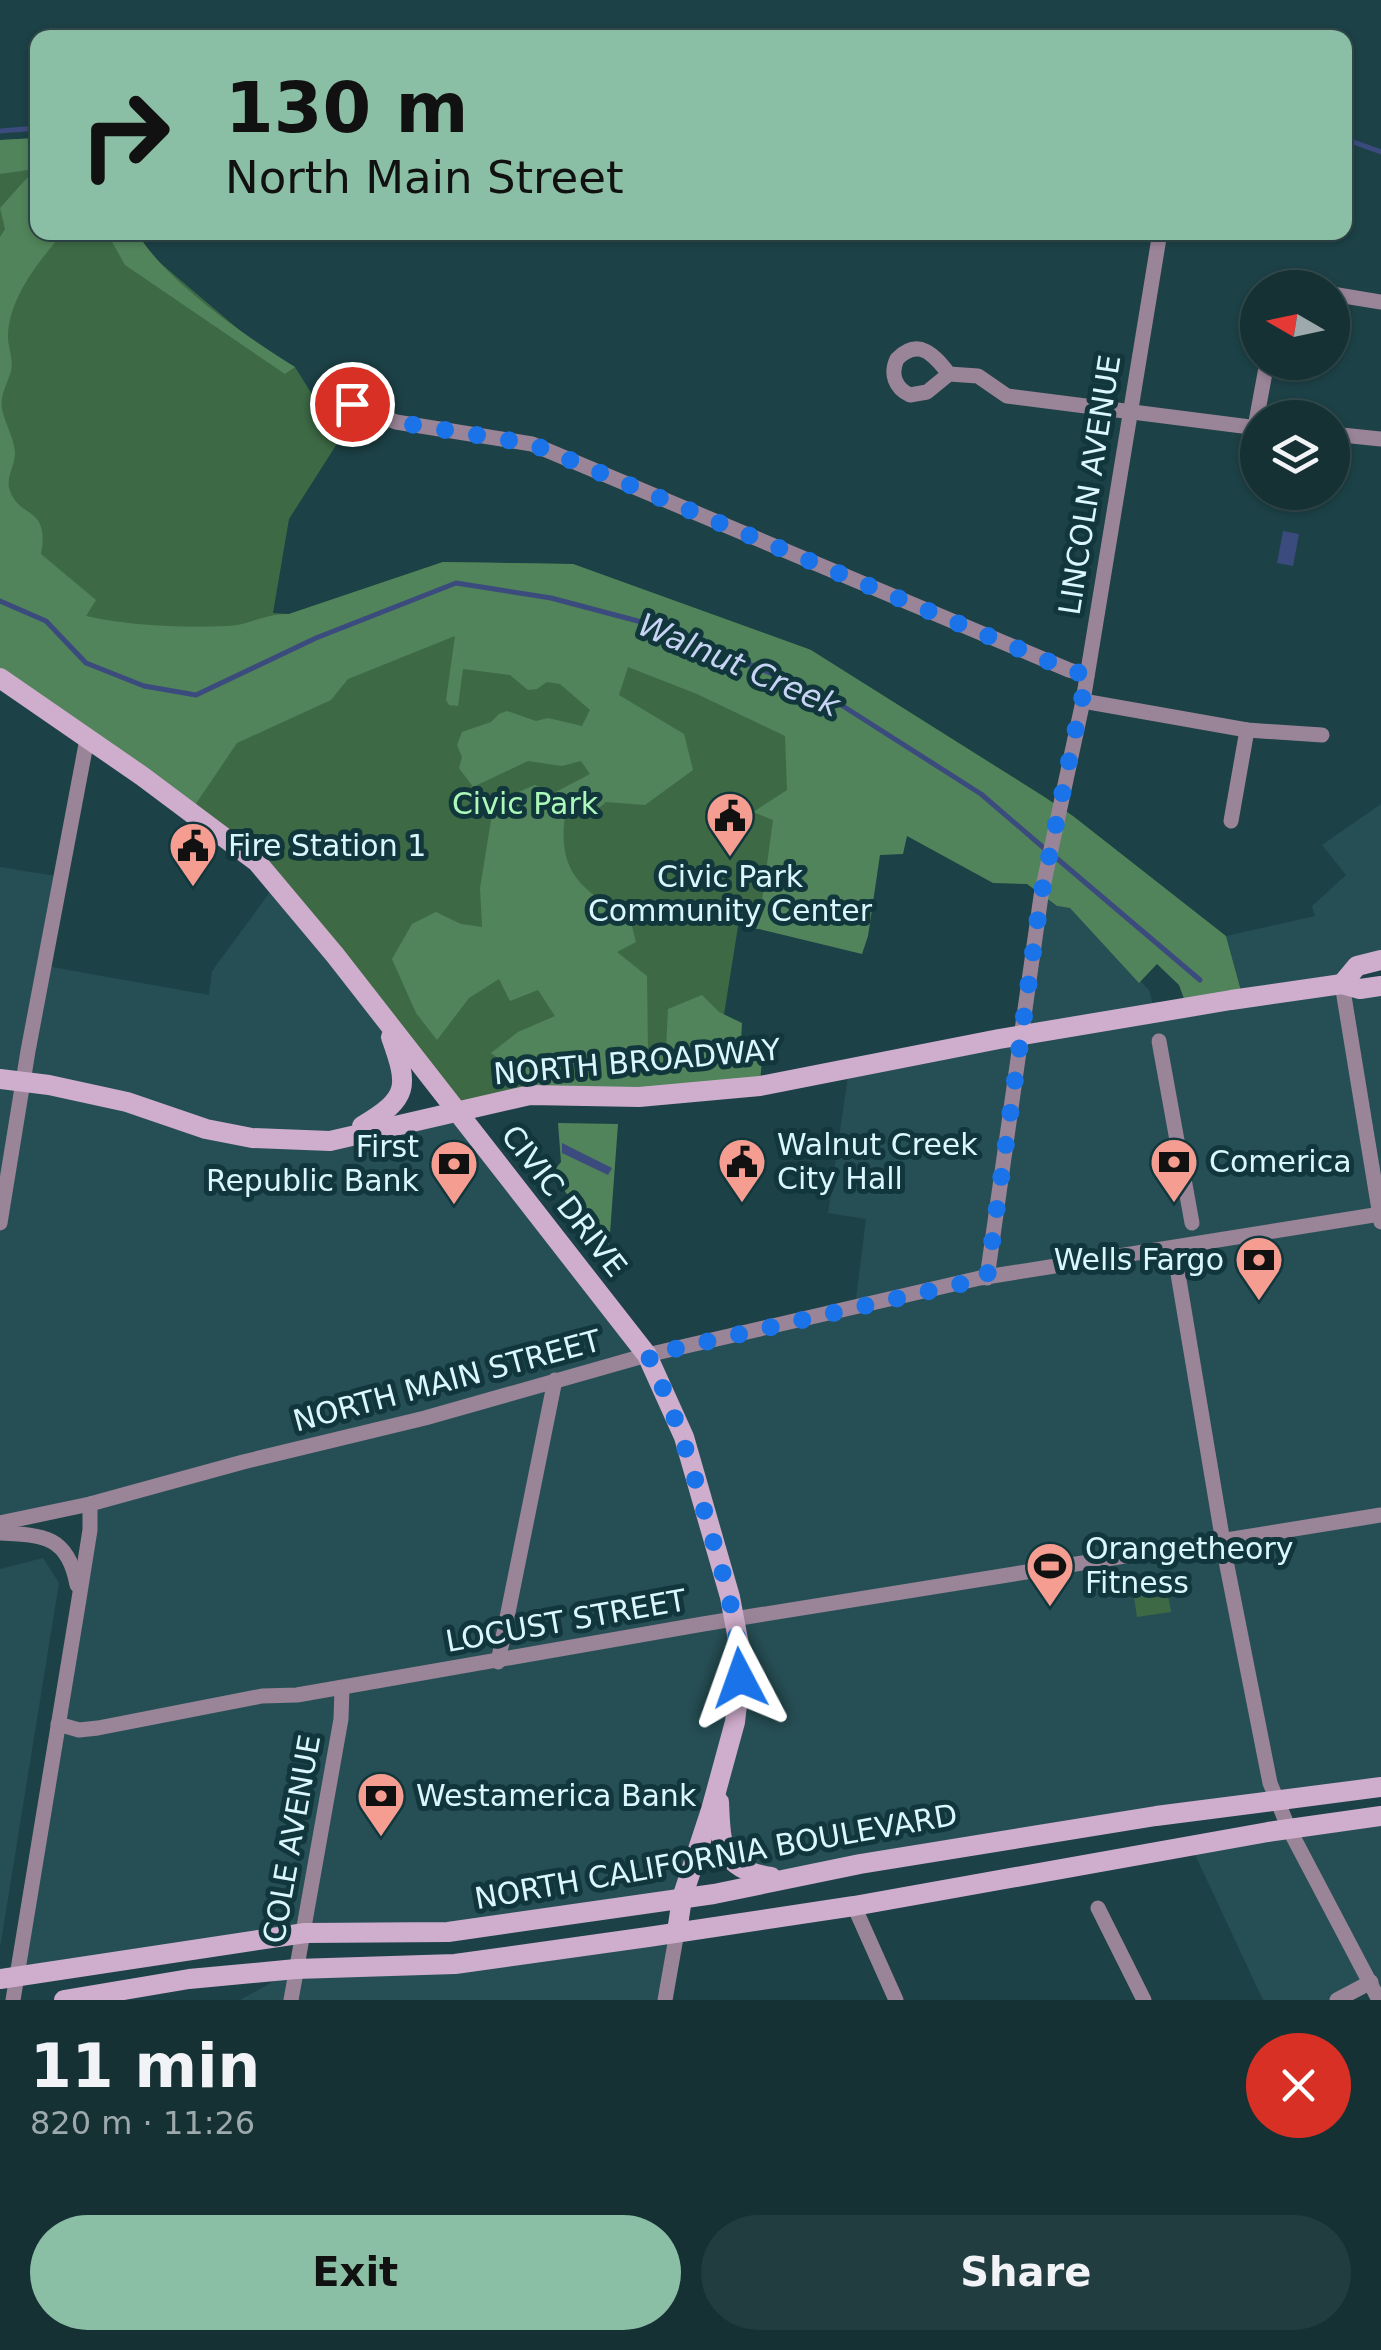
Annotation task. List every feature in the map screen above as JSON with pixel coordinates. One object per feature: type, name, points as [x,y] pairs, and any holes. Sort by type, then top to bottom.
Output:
[{"type":"main road","name":"CIVIC DRIVE","points":[[0,678],[154,784],[257,862],[383,1016],[648,1355],[684,1437],[735,1620],[740,1678],[735,1722],[682,1898],[676,1932]]},
{"type":"main road","name":"NORTH BROADWAY","points":[[1342,984],[1357,966],[1381,960]]},
{"type":"main road","name":"NORTH BROADWAY","points":[[0,1079],[127,1102],[206,1129],[252,1138],[338,1140],[530,1095],[639,1096],[760,1086],[1231,1000],[1342,984],[1360,989],[1381,986]]},
{"type":"main road","points":[[338,1140],[387,1111],[403,1089],[403,1072],[383,1016]]},
{"type":"main road","points":[[718,1784],[721,1842],[731,1862],[747,1872],[782,1879]]},
{"type":"main road","name":"NORTH CALIFORNIA BOULEVARD","points":[[9,1978],[305,1933],[448,1932],[682,1898],[934,1851],[1381,1786]]},
{"type":"main road","name":"NORTH CALIFORNIA BOULEVARD","points":[[64,2000],[190,1979],[296,1969],[455,1964],[854,1906],[1381,1816]]},
{"type":"street","name":"LINCOLN AVENUE","points":[[987,1278],[1041,896],[1083,700],[1159,240]]},
{"type":"street","points":[[1350,297],[1381,302]]},
{"type":"street","points":[[949,374],[978,376],[1007,396],[1240,425]]},
{"type":"street","points":[[352,404],[396,422],[532,444],[1087,675]]},
{"type":"street","points":[[1350,436],[1381,439]]},
{"type":"street","points":[[1083,700],[1247,730],[1322,734]]},
{"type":"street","points":[[1231,821],[1247,730]]},
{"type":"street","points":[[0,1223],[87,739]]},
{"type":"street","points":[[1342,984],[1380,1217]]},
{"type":"street","points":[[1159,1041],[1192,1222]]},
{"type":"street","name":"NORTH MAIN STREET","points":[[0,1523],[90,1504],[425,1418],[648,1355],[987,1278],[1380,1217]]},
{"type":"street","points":[[1174,1250],[1242,1646],[1276,1801],[1379,2000]]},
{"type":"street","points":[[498,1662],[555,1380]]},
{"type":"street","points":[[13,2000],[9,1978],[80,1599],[90,1504]]},
{"type":"street","name":"LOCUST STREET","points":[[58,1724],[79,1730],[98,1728],[262,1696],[342,1688],[1381,1515]]},
{"type":"street","points":[[0,1533],[56,1542],[70,1558],[80,1599]]},
{"type":"street","name":"COLE AVENUE","points":[[291,2000],[341,1720],[342,1688]]},
{"type":"street","points":[[854,1906],[896,2000]]},
{"type":"street","points":[[1098,1908],[1144,2000]]},
{"type":"street","points":[[665,2000],[676,1932]]},
{"type":"street","points":[[1338,2000],[1371,1982]]},
{"type":"shaded area","points":[[1381,804],[1381,960],[1342,983],[1381,986],[1381,1787],[782,1879],[738,1867],[718,1790],[682,1898],[448,1932],[305,1933],[17,1977],[90,1505],[0,1523],[0,867],[62,877],[46,966],[209,995],[212,971],[276,884],[383,1016],[403,1089],[343,1137],[458,1111],[648,1355],[855,1307],[866,1219],[828,1213],[849,1069],[1019,1037],[1041,896],[1057,906],[1070,908],[1149,990],[1155,1012],[1243,997],[1226,936],[1315,916],[1312,906],[1346,875],[1322,845]]},
{"type":"shaded area","points":[[43,1558],[59,1583],[0,1948],[0,1569]]},
{"type":"shaded area","points":[[1381,1816],[1381,2000],[1371,1982],[1333,2000],[1263,2000],[1191,1846]]},
{"type":"shaded area","points":[[677,1932],[665,2000],[240,2000],[296,1969],[455,1964]]},
{"type":"green space","name":"Civic Park","points":[[30,138],[30,240],[142,240],[152,256],[250,339],[295,367],[340,439],[289,519],[273,613],[289,614],[443,562],[573,564],[811,650],[863,929],[740,914],[712,1090],[548,1094],[458,1111],[257,862],[0,678],[0,140]]},
{"type":"green space","points":[[30,138],[30,170],[0,174],[0,140]]},
{"type":"green space","points":[[30,175],[30,240],[57,240],[14,305],[8,338],[12,366],[2,404],[15,453],[10,491],[20,506],[38,520],[43,539],[41,554],[96,600],[86,616],[157,626],[228,626],[289,614],[443,562],[573,564],[811,650],[1043,796],[1226,936],[1243,998],[1187,1007],[1179,985],[1157,964],[1139,983],[1070,908],[1057,906],[1027,884],[993,883],[907,836],[903,854],[880,855],[862,954],[741,928],[761,908],[773,820],[753,812],[787,790],[785,736],[697,694],[628,667],[619,695],[684,734],[693,770],[645,805],[606,802],[594,812],[565,816],[569,866],[586,889],[629,915],[636,942],[617,952],[647,976],[648,1050],[666,1049],[668,1009],[702,995],[719,1012],[742,1023],[741,1042],[763,1041],[760,1086],[548,1094],[491,1053],[518,1032],[555,1016],[538,990],[510,1001],[499,979],[469,998],[437,1040],[416,1013],[392,959],[412,924],[436,912],[461,924],[482,927],[480,888],[494,802],[535,785],[552,794],[590,774],[581,761],[562,766],[528,761],[473,787],[459,768],[462,757],[457,745],[462,732],[491,722],[507,711],[536,721],[548,718],[582,726],[590,710],[560,684],[547,682],[528,690],[510,675],[463,669],[458,706],[449,705],[446,700],[455,636],[348,679],[331,700],[237,743],[191,811],[0,678],[0,237],[5,229],[0,208]]},
{"type":"green space","points":[[111,240],[142,240],[187,289],[295,367],[285,374],[125,265]]},
{"type":"green space","points":[[558,1123],[618,1124],[609,1247],[551,1174],[561,1162]]},
{"type":"green space","points":[[1166,1584],[1171,1612],[1137,1617],[1133,1590]]},
{"type":"water","points":[[1283,531],[1299,534],[1293,566],[1277,563]]},
{"type":"water","points":[[562,1143],[612,1168],[608,1175],[562,1153]]},
{"type":"waterway","points":[[0,131],[30,129]]},
{"type":"waterway","points":[[1352,142],[1381,152]]},
{"type":"waterway","name":"Walnut Creek","points":[[0,601],[46,621],[86,663],[144,686],[196,695],[316,638],[456,583],[551,598],[668,629],[835,701],[981,794],[1045,849]]},
{"type":"waterway","name":"Walnut Creek","points":[[1054,856],[1200,980]]},
{"type":"place","name":"Civic Park Community Center","points":[[730,858]]},
{"type":"place","name":"Fire Station 1","points":[[193,888]]},
{"type":"place","name":"Walnut Creek City Hall","points":[[742,1204]]},
{"type":"place","name":"Comerica","points":[[1174,1204]]},
{"type":"place","name":"First Republic Bank","points":[[454,1206]]},
{"type":"place","name":"Wells Fargo","points":[[1259,1302]]},
{"type":"place","name":"Orangetheory Fitness","points":[[1050,1608]]},
{"type":"place","name":"Westamerica Bank","points":[[381,1838]]},
{"type":"route","points":[[352,404],[396,422],[532,444],[1087,675],[1041,896],[987,1278],[648,1355],[684,1437],[697,1480],[735,1620],[740,1678]]}]
